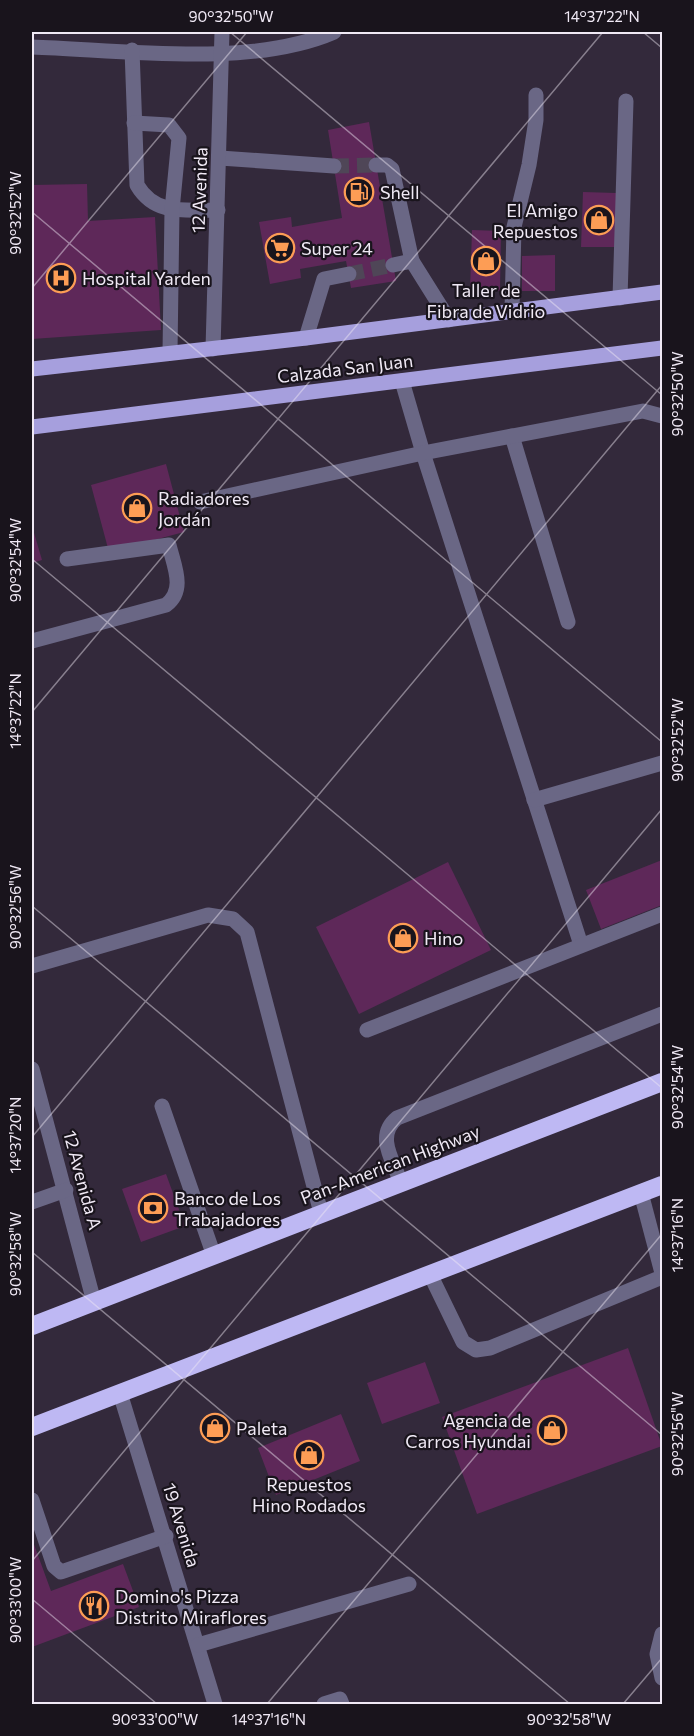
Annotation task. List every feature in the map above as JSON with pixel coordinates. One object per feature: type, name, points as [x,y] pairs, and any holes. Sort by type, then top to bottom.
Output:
[{"type":"highway","name":"Pan-American Highway","points":[[33,1322],[94,1302],[321,1212],[663,1082]]},
{"type":"highway","points":[[32,1427],[663,1185]]},
{"type":"main road","name":"Calzada San Juan","points":[[32,369],[306,338],[663,292]]},
{"type":"main road","name":"Calzada San Juan","points":[[32,427],[663,348]]},
{"type":"street","name":"12 Avenida","points":[[213,349],[222,32]]},
{"type":"street","points":[[32,47],[221,54],[302,43],[334,32]]},
{"type":"street","points":[[132,50],[137,185],[146,200],[172,210],[218,210]]},
{"type":"street","points":[[512,311],[514,227],[529,165],[536,120],[536,95]]},
{"type":"street","points":[[620,298],[626,101]]},
{"type":"street","points":[[134,123],[169,125],[179,138],[172,210],[170,353]]},
{"type":"street","points":[[220,158],[334,166]]},
{"type":"street","points":[[376,165],[387,165],[392,169],[411,261],[449,320]]},
{"type":"street","points":[[393,265],[411,261]]},
{"type":"street","points":[[306,338],[324,279],[349,274]]},
{"type":"street","points":[[402,381],[581,945]]},
{"type":"street","points":[[200,502],[423,453],[643,411],[663,416]]},
{"type":"street","points":[[512,436],[568,622]]},
{"type":"street","points":[[32,641],[166,605],[177,593],[178,585],[169,545],[67,560]]},
{"type":"street","points":[[534,800],[663,763]]},
{"type":"street","points":[[367,1030],[663,914]]},
{"type":"street","points":[[32,966],[208,915],[233,919],[247,932],[321,1212]]},
{"type":"street","points":[[401,1183],[385,1137],[387,1126],[398,1118],[663,1014]]},
{"type":"street","name":"12 Avenida A","points":[[32,1069],[94,1302]]},
{"type":"street","points":[[162,1106],[214,1256]]},
{"type":"street","points":[[32,1202],[66,1191]]},
{"type":"street","points":[[430,1274],[463,1342],[476,1350],[511,1339],[663,1275],[641,1193]]},
{"type":"street","name":"19 Avenida","points":[[120,1393],[166,1536],[215,1704]]},
{"type":"street","points":[[32,1500],[54,1566],[61,1572],[166,1536]]},
{"type":"street","points":[[198,1645],[409,1584]]},
{"type":"street","points":[[663,1634],[657,1654],[663,1678]]},
{"type":"street","points":[[324,1704],[340,1699],[342,1704]]},
{"type":"building","name":"Shell","points":[[369,122],[396,281],[351,288],[346,261],[300,269],[301,278],[270,284],[259,222],[291,217],[292,227],[342,218],[328,130]]},
{"type":"building","points":[[87,184],[88,221],[155,217],[161,330],[32,339],[32,185]]},
{"type":"building","name":"El Amigo Repuestos","points":[[583,192],[616,193],[617,247],[581,247]]},
{"type":"building","name":"Taller de Fibra de Vidrio","points":[[472,230],[501,231],[500,291],[470,291]]},
{"type":"building","points":[[555,255],[555,291],[522,291],[522,256]]},
{"type":"building","name":"Radiadores Jordán","points":[[166,464],[184,532],[109,552],[91,485]]},
{"type":"building","points":[[32,526],[42,560],[32,563]]},
{"type":"building","points":[[662,860],[662,905],[601,929],[586,890]]},
{"type":"building","name":"Hino","points":[[448,862],[491,950],[359,1014],[316,927]]},
{"type":"building","name":"Banco de Los Trabajadores","points":[[166,1174],[185,1226],[141,1242],[122,1189]]},
{"type":"building","name":"Agencia de Carros Hyundai","points":[[628,1348],[662,1446],[477,1514],[442,1417]]},
{"type":"building","points":[[425,1362],[440,1403],[382,1424],[367,1383]]},
{"type":"building","name":"Repuestos Hino Rodados","points":[[341,1414],[360,1461],[276,1495],[258,1448]]},
{"type":"building","name":"Domino's Pizza Distrito Miraflores","points":[[32,1539],[51,1591],[123,1564],[139,1607],[32,1647]]},
{"type":"tunnel","points":[[334,166],[376,165]]},
{"type":"tunnel","points":[[349,274],[393,265]]},
{"type":"place","name":"Shell","points":[[359,192]]},
{"type":"place","name":"El Amigo Repuestos","points":[[599,220]]},
{"type":"place","name":"Super 24","points":[[280,248]]},
{"type":"place","name":"Taller de Fibra de Vidrio","points":[[486,261]]},
{"type":"place","name":"Hospital Yarden","points":[[61,278]]},
{"type":"place","name":"Radiadores Jordán","points":[[137,508]]},
{"type":"place","name":"Hino","points":[[403,938]]},
{"type":"place","name":"Banco de Los Trabajadores","points":[[153,1208]]},
{"type":"place","name":"Paleta","points":[[215,1428]]},
{"type":"place","name":"Agencia de Carros Hyundai","points":[[552,1430]]},
{"type":"place","name":"Repuestos Hino Rodados","points":[[309,1455]]},
{"type":"place","name":"Domino's Pizza Distrito Miraflores","points":[[94,1606]]}]
